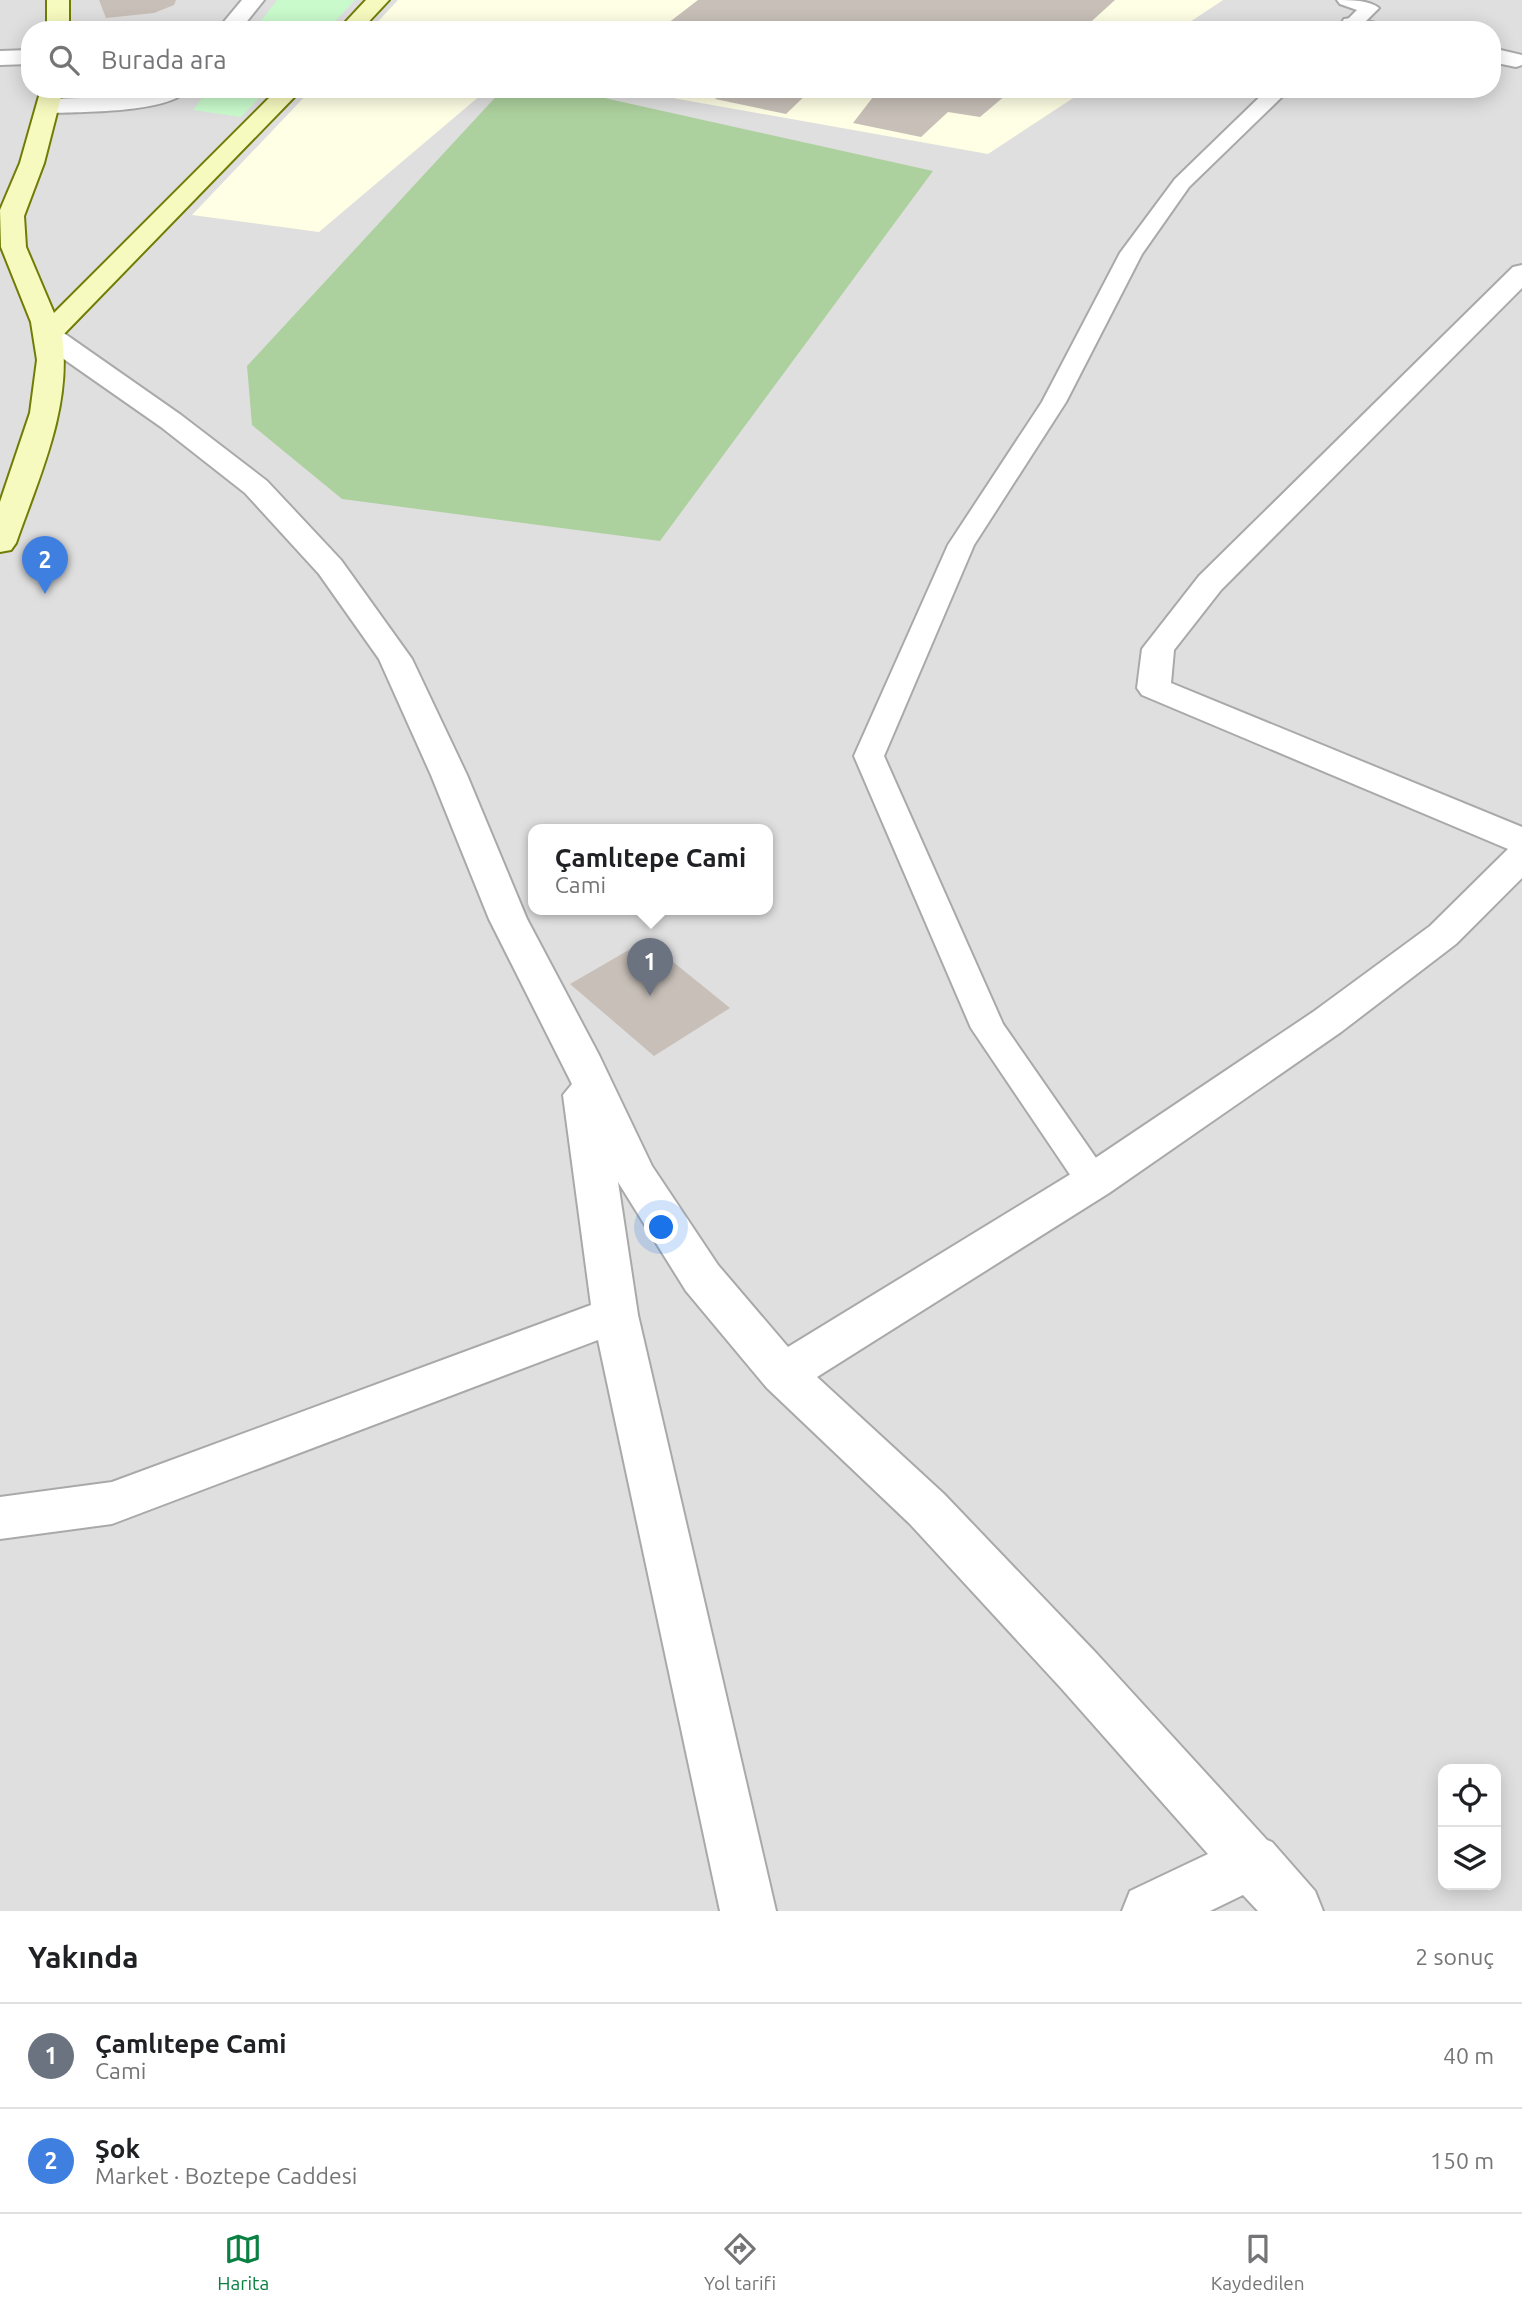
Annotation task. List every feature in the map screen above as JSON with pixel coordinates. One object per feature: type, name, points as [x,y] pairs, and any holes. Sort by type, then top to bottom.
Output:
[{"type":"main road","points":[[58,0],[58,21]]},
{"type":"main road","points":[[358,21],[379,0]]},
{"type":"main road","points":[[0,543],[50,392],[52,363],[48,335],[6,238],[11,213],[23,191],[51,98]]},
{"type":"main road","points":[[48,335],[282,98]]},
{"type":"street","points":[[236,21],[253,0]]},
{"type":"street","points":[[0,58],[21,57]]},
{"type":"street","points":[[1501,57],[1520,60]]},
{"type":"street","points":[[51,98],[138,101],[156,98]]},
{"type":"street","points":[[1522,274],[1210,583],[1157,649],[1154,688],[1522,841]]},
{"type":"street","points":[[48,335],[171,421],[256,487],[330,567],[395,659],[449,775],[508,919],[579,1055],[634,1173],[702,1278],[783,1374],[927,1509],[1253,1861],[1295,1911]]},
{"type":"street","points":[[783,1374],[1094,1181],[1327,1021],[1443,935],[1522,856]]},
{"type":"street","points":[[579,1055],[615,1315],[748,1911]]},
{"type":"street","points":[[0,1518],[112,1503],[615,1315]]},
{"type":"street","points":[[1150,1911],[1253,1861]]},
{"type":"lane","points":[[1346,0],[1370,8],[1356,21]]},
{"type":"lane","points":[[1094,1181],[988,1028],[869,756],[961,545],[1054,402],[1131,253],[1182,183],[1271,98]]},
{"type":"shaded area","points":[[0,0],[1522,0],[1522,1911],[0,1911]]},
{"type":"shaded area","points":[[398,0],[1223,0],[1192,21],[378,21]]},
{"type":"shaded area","points":[[303,98],[477,98],[319,232],[192,215]]},
{"type":"shaded area","points":[[673,98],[1073,98],[988,154]]},
{"type":"green space","points":[[277,0],[355,0],[335,21],[261,21]]},
{"type":"green space","points":[[202,98],[259,98],[241,117],[193,110]]},
{"type":"green space","points":[[495,98],[604,98],[933,171],[660,541],[342,499],[252,425],[247,366]]},
{"type":"building","points":[[99,0],[176,0],[174,5],[154,13],[106,18]]},
{"type":"building","points":[[698,0],[1115,0],[1092,21],[671,21]]},
{"type":"building","points":[[716,98],[803,98],[786,114]]},
{"type":"building","points":[[872,98],[1002,98],[980,117],[948,112],[921,137],[853,123]]},
{"type":"building","points":[[646,940],[730,1008],[654,1056],[570,984]]},
{"type":"place","name":"Şok","points":[[45,594]]},
{"type":"place","name":"Çamlıtepe Cami","points":[[650,996]]}]
